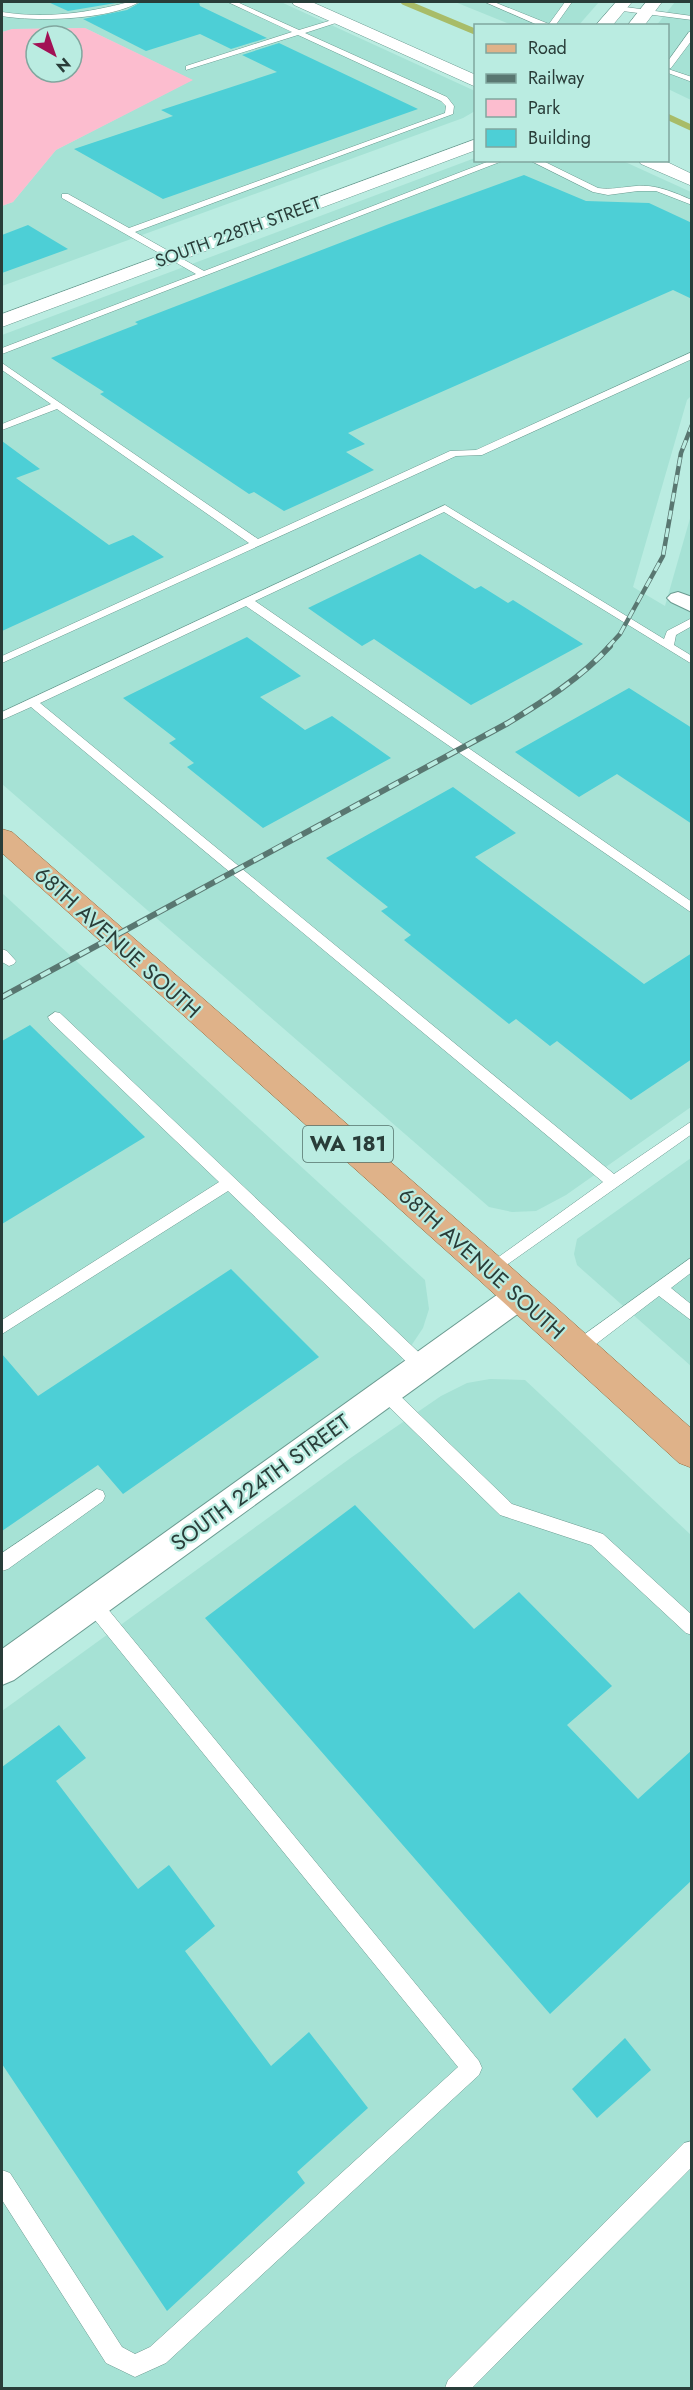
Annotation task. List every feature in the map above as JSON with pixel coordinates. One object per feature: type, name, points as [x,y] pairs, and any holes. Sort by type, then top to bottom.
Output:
[{"type":"main road","points":[[300,2],[474,81]]},
{"type":"main road","points":[[333,2],[474,64]]},
{"type":"main road","points":[[605,24],[621,5]]},
{"type":"main road","points":[[637,24],[650,7]]},
{"type":"main road","name":"SOUTH 228TH STREET","points":[[45,285],[474,127]]},
{"type":"main road","name":"SOUTH 228TH STREET","points":[[2,321],[474,145]]},
{"type":"main road","points":[[669,152],[692,163]]},
{"type":"main road","points":[[652,162],[692,180]]},
{"type":"main road","name":"68TH AVENUE SOUTH","points":[[2,838],[692,1452]]},
{"type":"street","name":"SOUTH 224TH STREET","points":[[2,1669],[519,1296]]},
{"type":"lane","points":[[2,14],[14,17],[83,15],[135,2]]},
{"type":"lane","points":[[127,231],[449,114],[450,106],[444,99],[232,2]]},
{"type":"lane","points":[[489,2],[544,24]]},
{"type":"lane","points":[[551,24],[568,2]]},
{"type":"lane","points":[[621,5],[650,7],[692,18]]},
{"type":"lane","points":[[189,68],[339,20]]},
{"type":"lane","points":[[669,65],[692,34]]},
{"type":"lane","points":[[669,71],[692,80]]},
{"type":"lane","points":[[2,351],[496,162]]},
{"type":"lane","points":[[537,162],[596,190],[608,192],[638,188],[657,189],[692,203]]},
{"type":"lane","points":[[65,196],[203,274]]},
{"type":"lane","points":[[2,660],[454,453],[478,453],[692,355]]},
{"type":"lane","points":[[2,366],[257,543]]},
{"type":"lane","points":[[2,427],[58,405]]},
{"type":"lane","points":[[2,716],[445,508],[692,661]]},
{"type":"lane","points":[[247,601],[692,909]]},
{"type":"lane","points":[[668,646],[671,633],[692,621]]},
{"type":"lane","points":[[32,702],[613,1182]]},
{"type":"lane","points":[[55,1017],[422,1366]]},
{"type":"lane","points":[[490,1270],[692,1126]]},
{"type":"lane","points":[[2,1328],[229,1183]]},
{"type":"lane","points":[[577,1348],[692,1263]]},
{"type":"lane","points":[[659,1287],[692,1315]]},
{"type":"lane","points":[[385,1392],[506,1510],[597,1539],[692,1627]]},
{"type":"lane","points":[[2,1563],[97,1496]]},
{"type":"lane","points":[[2,2181],[114,2355],[135,2366],[158,2355],[472,2068],[92,1604]]},
{"type":"lane","points":[[456,2388],[692,2151]]},
{"type":"shaded area","points":[[2,2],[281,2],[474,91],[474,112],[463,118],[2,286],[2,206],[13,202],[56,150],[192,80],[84,28],[84,24],[24,24],[24,29],[2,32]]},
{"type":"shaded area","points":[[455,2],[599,2],[580,24],[510,24]]},
{"type":"shaded area","points":[[675,2],[691,2],[691,100],[669,89],[669,24],[658,24]]},
{"type":"shaded area","points":[[474,158],[474,162],[625,162],[691,192],[691,396],[687,400],[633,587],[665,606],[691,515],[691,1107],[566,1195],[536,1211],[512,1212],[489,1207],[2,784],[2,335]]},
{"type":"shaded area","points":[[2,893],[425,1280],[429,1309],[423,1328],[393,1373],[2,1651]]},
{"type":"shaded area","points":[[691,1158],[691,1366],[577,1265],[574,1254],[577,1239]]},
{"type":"shaded area","points":[[490,1379],[525,1380],[691,1535],[691,2388],[2,2388],[2,1711],[352,1457],[441,1396],[467,1383]]},
{"type":"green space","points":[[84,28],[193,80],[56,150],[13,202],[2,206],[2,32],[24,29],[24,84],[84,84]]},
{"type":"building","points":[[48,2],[122,2],[68,11]]},
{"type":"building","points":[[141,2],[199,2],[200,6],[267,38],[231,49],[200,34],[146,51],[83,19],[127,10]]},
{"type":"building","points":[[279,43],[418,109],[163,199],[74,149],[173,116],[161,110],[277,72],[242,55]]},
{"type":"building","points":[[524,175],[586,201],[649,203],[692,223],[692,299],[673,290],[348,433],[365,444],[346,452],[374,470],[284,511],[254,492],[249,494],[100,394],[104,392],[51,358],[138,324],[135,322],[389,224]]},
{"type":"building","points":[[28,225],[68,249],[2,273],[2,235]]},
{"type":"building","points":[[2,441],[40,469],[16,478],[109,545],[133,535],[164,557],[2,631]]},
{"type":"building","points":[[420,554],[475,589],[481,586],[508,603],[513,600],[583,644],[471,705],[374,639],[362,646],[308,608]]},
{"type":"building","points":[[247,637],[301,676],[260,697],[305,730],[332,716],[391,758],[263,828],[187,767],[194,763],[169,743],[176,739],[123,698]]},
{"type":"building","points":[[629,688],[692,728],[692,824],[617,774],[579,797],[515,752]]},
{"type":"building","points":[[453,787],[516,833],[475,857],[644,984],[692,953],[692,1059],[631,1100],[557,1041],[550,1046],[516,1019],[509,1024],[404,940],[411,935],[381,911],[388,907],[326,858]]},
{"type":"building","points":[[30,1025],[145,1137],[2,1224],[2,1041]]},
{"type":"building","points":[[231,1269],[319,1357],[123,1494],[98,1465],[2,1531],[2,1354],[38,1396]]},
{"type":"building","points":[[355,1505],[474,1629],[519,1592],[612,1686],[567,1725],[638,1799],[692,1750],[692,1880],[550,2014],[205,1618]]},
{"type":"building","points":[[59,1725],[86,1758],[56,1781],[138,1889],[169,1865],[215,1926],[185,1951],[271,2066],[309,2032],[368,2108],[297,2172],[305,2183],[167,2311],[2,2064],[2,1767]]},
{"type":"building","points":[[625,2038],[651,2070],[597,2118],[572,2089]]},
{"type":"waterway","points":[[404,2],[474,31]]},
{"type":"waterway","points":[[669,117],[692,128]]},
{"type":"railway","points":[[608,647],[620,634],[663,556],[681,453],[692,425]]},
{"type":"railway","points":[[2,997],[508,723],[574,679],[610,646]]}]
